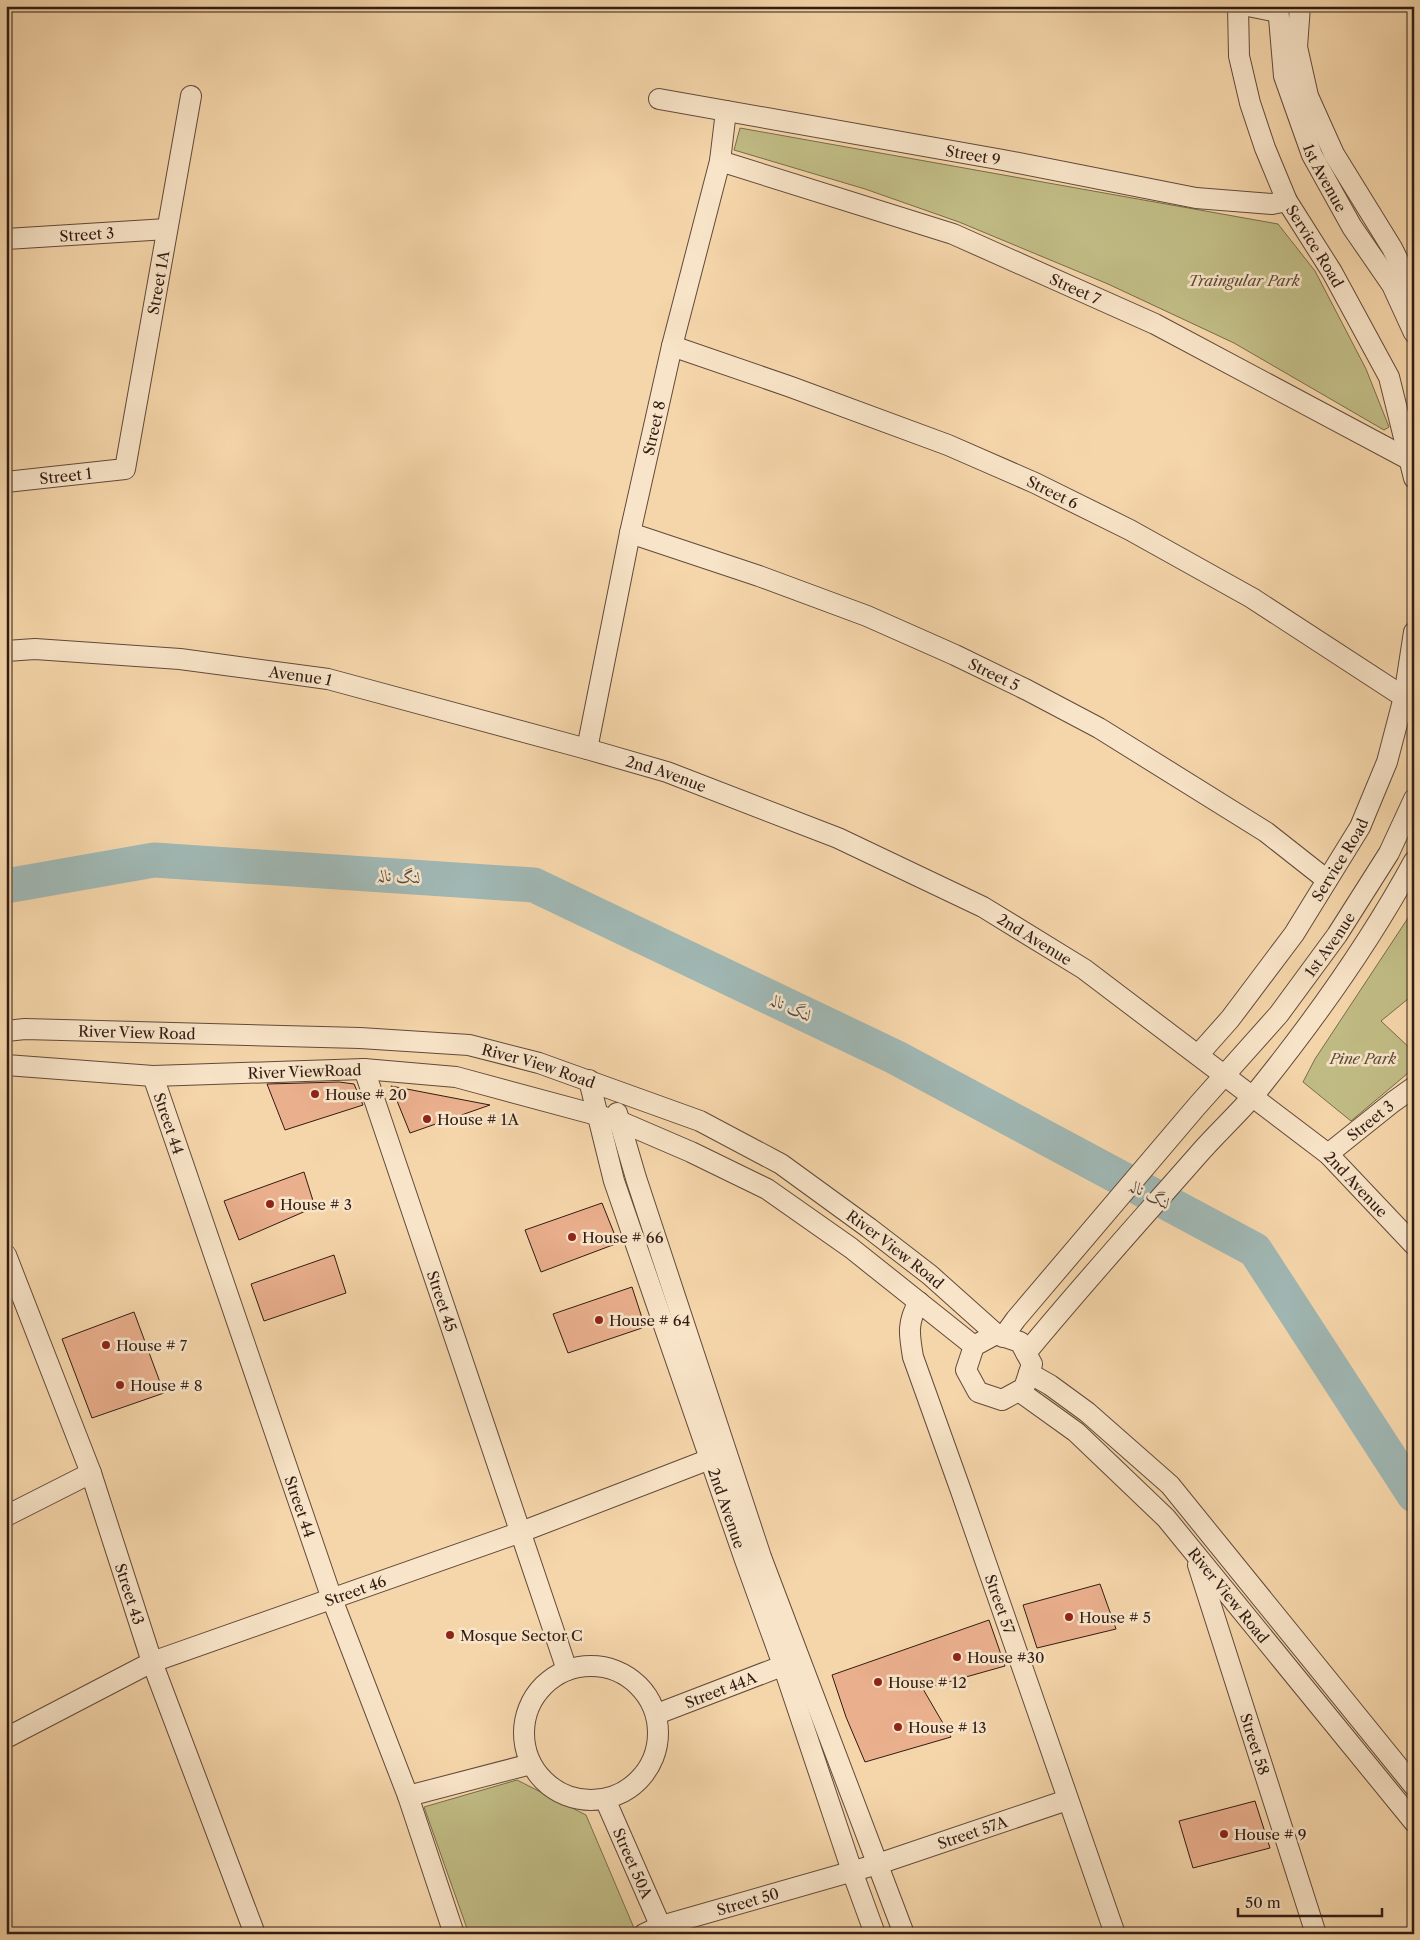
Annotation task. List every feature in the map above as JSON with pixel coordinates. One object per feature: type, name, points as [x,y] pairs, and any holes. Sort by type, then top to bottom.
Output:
[{"type":"street","name":"Service Road","points":[[1238,6],[1239,56],[1264,148],[1288,201],[1332,272],[1389,377],[1412,469]]},
{"type":"street","points":[[1248,6],[1278,9]]},
{"type":"street","name":"1st Avenue","points":[[1300,6],[1297,47],[1308,96],[1334,154],[1392,248],[1414,292]]},
{"type":"street","name":"1st Avenue","points":[[1278,9],[1284,76],[1312,155],[1352,227],[1392,285],[1414,332]]},
{"type":"street","name":"Street 1A","points":[[125,469],[191,96]]},
{"type":"street","name":"Street 9","points":[[659,99],[1004,160],[1196,198],[1272,204],[1288,201]]},
{"type":"street","name":"Street 8","points":[[587,749],[630,533],[672,346],[720,161],[726,111]]},
{"type":"street","name":"Street 7","points":[[720,161],[953,234],[1155,324],[1412,469]]},
{"type":"street","name":"Street 3","points":[[6,239],[168,229]]},
{"type":"street","name":"Street 6","points":[[672,346],[791,387],[948,445],[1035,483],[1130,530],[1252,598],[1404,697]]},
{"type":"street","name":"Street 1","points":[[6,482],[125,469]]},
{"type":"street","name":"Street 5","points":[[630,533],[759,576],[867,616],[1027,690],[1099,728],[1266,832],[1327,880]]},
{"type":"street","name":"Service Road","points":[[1198,1055],[1230,1019],[1294,934],[1360,827],[1387,762],[1404,697],[1414,632]]},
{"type":"street","name":"Avenue 1","points":[[6,651],[35,649],[180,658],[328,679],[587,749]]},
{"type":"street","name":"2nd Avenue","points":[[587,749],[668,772],[838,838],[982,907],[1084,969],[1328,1154],[1414,1244]]},
{"type":"street","name":"1st Avenue","points":[[1000,1336],[1279,1014],[1337,935],[1389,853],[1414,798]]},
{"type":"street","name":"1st Avenue","points":[[1032,1345],[1198,1154],[1252,1096],[1361,950],[1392,901],[1414,861]]},
{"type":"street","name":"River View Road","points":[[6,1031],[25,1028],[360,1038],[469,1045],[539,1063],[700,1121],[782,1164],[870,1228],[922,1269],[1000,1336]]},
{"type":"street","name":"River ViewRoad","points":[[6,1065],[153,1076],[364,1069],[456,1078],[597,1115]]},
{"type":"street","name":"Street 45","points":[[364,1069],[522,1532]]},
{"type":"street","name":"Street 44","points":[[153,1076],[332,1600],[408,1796],[454,1934]]},
{"type":"street","name":"2nd Avenue","points":[[589,1080],[614,1181],[710,1459],[792,1662],[878,1864],[904,1934]]},
{"type":"street","name":"Street 3","points":[[1328,1154],[1414,1088]]},
{"type":"street","name":"2nd Avenue","points":[[613,1089],[619,1121],[636,1178],[761,1556],[852,1871],[875,1934]]},
{"type":"street","name":"River View Road","points":[[597,1115],[619,1121],[691,1152],[767,1189],[851,1248],[974,1346]]},
{"type":"street","name":"Street 43","points":[[6,1255],[13,1299],[90,1473],[152,1662],[255,1934]]},
{"type":"street","name":"Street 57","points":[[919,1302],[911,1315],[909,1336],[913,1357],[965,1500],[1067,1800],[1115,1934]]},
{"type":"street","points":[[1000,1336],[1032,1345],[1032,1364],[1024,1388],[1002,1400],[978,1392],[966,1370],[974,1346],[1000,1336]]},
{"type":"street","name":"River View Road","points":[[1029,1373],[1050,1385],[1087,1412],[1170,1485],[1414,1786]]},
{"type":"street","name":"River View Road","points":[[1020,1391],[1076,1432],[1166,1518],[1414,1822]]},
{"type":"street","name":"Street 46","points":[[6,1738],[152,1662],[522,1532],[710,1459]]},
{"type":"street","points":[[6,1516],[90,1473]]},
{"type":"street","points":[[522,1532],[566,1670]]},
{"type":"street","name":"Street 58","points":[[1195,1553],[1316,1934]]},
{"type":"street","name":"Street 44A","points":[[656,1714],[792,1662]]},
{"type":"street","points":[[588,1666],[611,1668],[631,1678],[647,1694],[656,1714],[659,1736],[655,1758],[643,1777],[626,1791],[605,1799],[583,1800],[562,1794],[544,1782],[530,1764],[524,1742],[525,1720],[530,1706],[533,1699],[547,1682],[566,1670],[588,1666]]},
{"type":"street","points":[[408,1796],[530,1764]]},
{"type":"street","name":"Street 50A","points":[[605,1799],[656,1931]]},
{"type":"street","name":"Street 57A","points":[[852,1871],[878,1864],[1067,1800]]},
{"type":"street","name":"Street 50","points":[[656,1931],[852,1871]]},
{"type":"green space","name":"Traingular Park","points":[[740,128],[1278,224],[1315,271],[1366,369],[1389,427],[1384,430],[1234,343],[1108,284],[959,222],[865,189],[734,150]]},
{"type":"green space","name":"Pine Park","points":[[1412,912],[1414,915],[1414,994],[1381,1021],[1414,1052],[1414,1068],[1351,1121],[1303,1082],[1315,1059]]},
{"type":"green space","points":[[517,1780],[586,1815],[634,1928],[621,1934],[469,1934],[424,1807]]},
{"type":"building","name":"House # 20","points":[[339,1082],[354,1084],[363,1105],[285,1130],[267,1084]]},
{"type":"building","name":"House # 1A","points":[[391,1086],[490,1105],[410,1133]]},
{"type":"building","name":"House # 3","points":[[304,1172],[315,1207],[239,1240],[224,1201]]},
{"type":"building","name":"House # 66","points":[[602,1203],[618,1243],[541,1272],[525,1230]]},
{"type":"building","points":[[334,1255],[346,1293],[264,1321],[251,1284]]},
{"type":"building","name":"House # 64","points":[[632,1287],[645,1327],[568,1353],[553,1314]]},
{"type":"building","points":[[134,1312],[164,1393],[92,1418],[62,1339]]},
{"type":"building","name":"House # 5","points":[[1100,1584],[1116,1629],[1037,1648],[1023,1605]]},
{"type":"building","points":[[989,1620],[1005,1666],[923,1689],[951,1737],[865,1762],[846,1717],[832,1675]]},
{"type":"building","name":"House # 9","points":[[1255,1801],[1270,1848],[1193,1868],[1179,1821]]},
{"type":"waterway","name":"لنگ نالہ","points":[[6,886],[154,860],[534,885],[895,1057],[1255,1250],[1414,1495]]},
{"type":"place","name":"House # 20","points":[[315,1094]]},
{"type":"place","name":"House # 1A","points":[[427,1119]]},
{"type":"place","name":"House # 3","points":[[270,1204]]},
{"type":"place","name":"House # 66","points":[[572,1237]]},
{"type":"place","name":"House # 64","points":[[599,1320]]},
{"type":"place","name":"House # 7","points":[[106,1345]]},
{"type":"place","name":"House # 8","points":[[120,1385]]},
{"type":"place","name":"House # 5","points":[[1069,1617]]},
{"type":"place","name":"Mosque Sector C","points":[[450,1635]]},
{"type":"place","name":"House #30","points":[[957,1657]]},
{"type":"place","name":"House # 12","points":[[878,1682]]},
{"type":"place","name":"House # 13","points":[[898,1727]]},
{"type":"place","name":"House # 9","points":[[1224,1834]]}]
